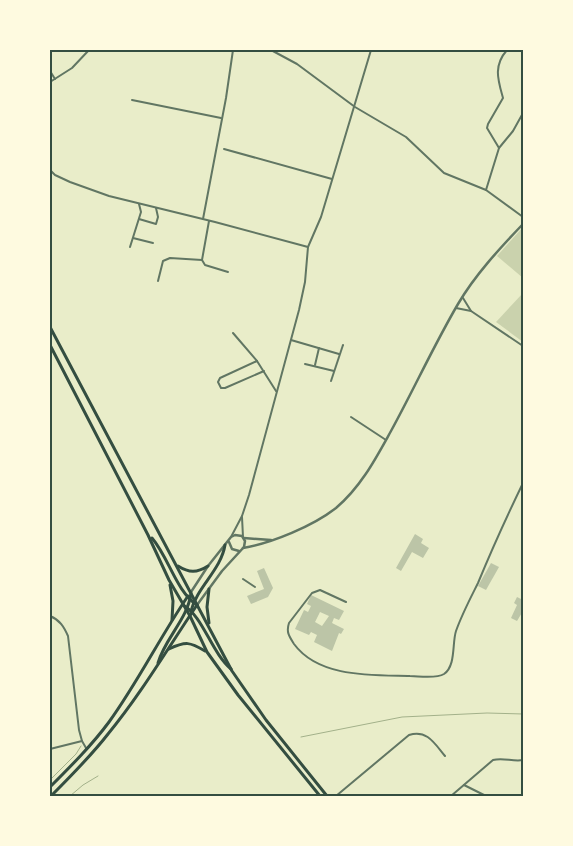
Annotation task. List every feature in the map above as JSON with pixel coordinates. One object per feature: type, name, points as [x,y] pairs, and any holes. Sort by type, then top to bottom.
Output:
[{"type":"main road","points":[[50,327],[191,592],[190,616],[207,652],[243,702],[320,796]]},
{"type":"main road","points":[[50,344],[182,605],[189,610],[223,663],[232,671]]},
{"type":"main road","points":[[148,535],[159,547],[191,600],[197,605],[232,671],[266,720],[327,796]]},
{"type":"main road","points":[[50,787],[108,723],[182,605],[191,600],[220,560],[225,545]]},
{"type":"main road","points":[[176,565],[190,572],[197,572],[208,566]]},
{"type":"main road","points":[[169,580],[173,601],[172,620]]},
{"type":"main road","points":[[209,589],[207,607],[209,626]]},
{"type":"main road","points":[[191,592],[191,600]]},
{"type":"main road","points":[[158,663],[162,650],[189,610],[197,605]]},
{"type":"main road","points":[[51,796],[105,739],[169,649],[190,616],[189,610]]},
{"type":"main road","points":[[169,649],[186,643],[195,645],[207,652]]},
{"type":"street","points":[[50,82],[72,68],[89,50]]},
{"type":"street","points":[[203,219],[233,50]]},
{"type":"street","points":[[271,50],[297,64],[355,107],[406,136],[444,173],[486,190],[523,216]]},
{"type":"street","points":[[191,592],[208,566],[229,542],[242,516],[249,495],[305,282],[308,247],[321,217],[371,50]]},
{"type":"street","points":[[499,148],[487,128],[503,98],[496,73],[503,54],[507,50]]},
{"type":"street","points":[[50,71],[55,79]]},
{"type":"street","points":[[132,100],[221,118]]},
{"type":"street","points":[[486,190],[499,148],[513,131],[523,113]]},
{"type":"street","points":[[224,149],[332,179]]},
{"type":"street","points":[[50,170],[94,192],[209,220],[308,247]]},
{"type":"street","points":[[130,247],[141,212],[139,204]]},
{"type":"street","points":[[139,219],[156,224],[158,217],[156,208]]},
{"type":"street","points":[[209,220],[202,260],[205,265],[228,272]]},
{"type":"street","points":[[229,542],[232,549],[242,549],[272,540],[314,522],[336,508],[360,482],[373,464],[462,297],[523,224]]},
{"type":"street","points":[[133,238],[153,243]]},
{"type":"street","points":[[158,281],[163,261],[167,259],[202,260]]},
{"type":"street","points":[[462,297],[471,310],[523,346]]},
{"type":"street","points":[[456,308],[471,310]]},
{"type":"street","points":[[233,333],[257,360],[276,391]]},
{"type":"street","points":[[290,340],[340,354]]},
{"type":"street","points":[[331,381],[342,345]]},
{"type":"street","points":[[314,366],[319,348]]},
{"type":"street","points":[[257,360],[220,378],[218,382],[221,388],[264,371]]},
{"type":"street","points":[[305,364],[334,371]]},
{"type":"street","points":[[351,417],[386,440]]},
{"type":"street","points":[[346,602],[320,590],[312,593],[289,623],[288,628],[288,634],[303,655],[328,668],[340,671],[404,676],[440,676],[445,674],[450,665],[455,633],[523,483]]},
{"type":"street","points":[[197,605],[242,549],[245,543],[242,516]]},
{"type":"street","points":[[231,537],[237,534],[244,538],[272,540]]},
{"type":"street","points":[[243,579],[255,587]]},
{"type":"street","points":[[50,616],[59,621],[68,636],[82,741],[86,749]]},
{"type":"street","points":[[336,796],[409,735],[416,733],[429,737],[446,756]]},
{"type":"street","points":[[50,749],[82,741]]},
{"type":"street","points":[[451,796],[493,760],[499,758],[516,761],[523,760]]},
{"type":"street","points":[[464,785],[486,796]]},
{"type":"green space","points":[[523,227],[523,278],[497,256]]},
{"type":"green space","points":[[523,293],[523,342],[496,322]]},
{"type":"building","points":[[415,534],[423,539],[421,543],[429,548],[423,558],[412,552],[401,571],[396,568]]},
{"type":"building","points":[[491,563],[499,567],[486,590],[478,586]]},
{"type":"building","points":[[264,568],[273,588],[268,597],[251,604],[247,596],[264,589],[257,571]]},
{"type":"building","points":[[311,595],[344,611],[339,620],[334,618],[332,623],[344,629],[341,634],[339,633],[332,651],[314,642],[317,635],[311,632],[309,635],[295,629],[304,610],[308,612],[311,606],[307,604]],"holes":[[[320,612],[329,616],[322,626],[315,622]]]},
{"type":"building","points":[[523,595],[523,611],[517,621],[511,618],[517,605],[514,603],[517,597],[521,599]]},
{"type":"waterway","points":[[301,737],[402,717],[487,713],[523,714]]},
{"type":"waterway","points":[[50,780],[76,754],[81,746]]},
{"type":"waterway","points":[[70,796],[98,776]]}]
